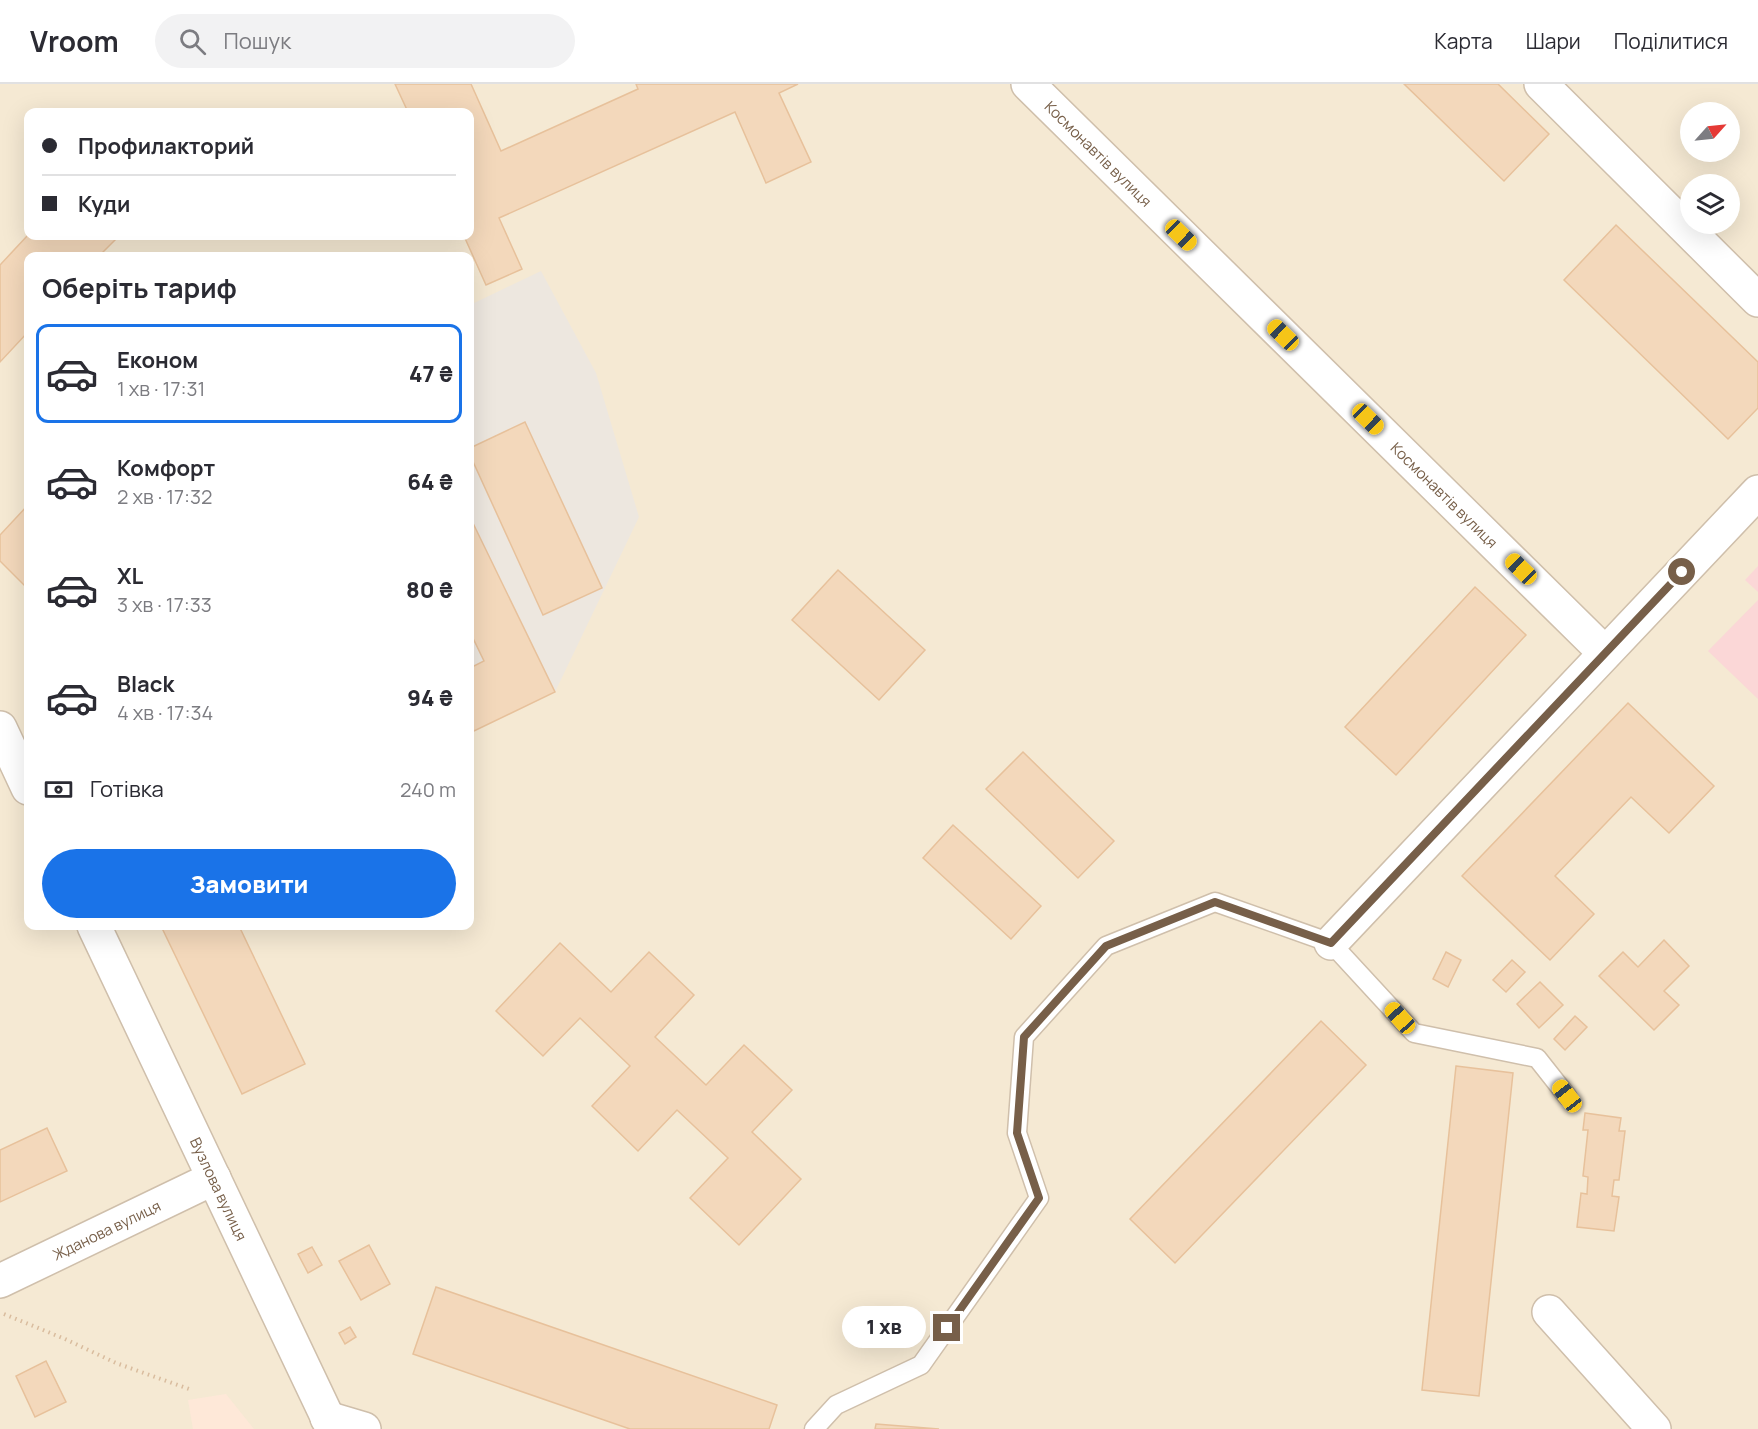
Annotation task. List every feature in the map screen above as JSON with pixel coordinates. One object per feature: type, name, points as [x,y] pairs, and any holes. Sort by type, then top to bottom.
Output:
[{"type":"street","name":"Космонавтів вулиця","points":[[1028,84],[1605,653]]},
{"type":"street","points":[[1541,84],[1758,300]]},
{"type":"street","points":[[1331,943],[1758,492]]},
{"type":"street","points":[[0,728],[24,779]]},
{"type":"street","name":"Вузлова вулиця","points":[[96,930],[214,1178],[327,1425],[364,1429]]},
{"type":"street","name":"Жданова вулиця","points":[[0,1281],[214,1178]]},
{"type":"street","points":[[1549,1312],[1654,1429]]},
{"type":"lane","points":[[814,1429],[836,1405],[921,1365],[1039,1198],[1017,1133],[1024,1037],[1106,946],[1215,902],[1331,943],[1414,1033],[1537,1058],[1567,1096]]},
{"type":"path","points":[[0,1312],[65,1339],[116,1364],[192,1390]]},
{"type":"shaded area","points":[[0,84],[1758,84],[1758,1429],[0,1429]]},
{"type":"shaded area","points":[[541,271],[596,373],[639,517],[555,692],[474,731],[474,303]]},
{"type":"shaded area","points":[[1758,566],[1758,592],[1745,580]]},
{"type":"shaded area","points":[[1758,600],[1758,699],[1708,651]]},
{"type":"shaded area","points":[[226,1394],[254,1429],[193,1429],[188,1400]]},
{"type":"building","points":[[395,84],[471,84],[501,151],[638,89],[636,84],[798,84],[779,93],[811,162],[766,183],[735,112],[499,218],[522,269],[486,285],[474,258],[474,252],[471,252],[466,240],[474,240],[474,108],[406,108]]},
{"type":"building","points":[[1404,84],[1498,84],[1549,134],[1504,181]]},
{"type":"building","points":[[1616,225],[1758,362],[1758,408],[1728,439],[1564,280]]},
{"type":"building","points":[[24,239],[115,240],[103,252],[24,252],[24,336],[0,362],[0,265]]},
{"type":"building","points":[[525,422],[602,588],[543,615],[474,464],[474,446]]},
{"type":"building","points":[[24,509],[24,585],[0,561],[0,535]]},
{"type":"building","points":[[474,525],[555,692],[474,731],[474,666],[484,661],[474,640]]},
{"type":"building","points":[[838,570],[925,650],[879,700],[792,620]]},
{"type":"building","points":[[1475,587],[1526,635],[1396,775],[1345,727]]},
{"type":"building","points":[[1628,703],[1714,786],[1669,833],[1631,797],[1555,876],[1594,914],[1550,960],[1462,876]]},
{"type":"building","points":[[1023,752],[1114,841],[1078,878],[986,789]]},
{"type":"building","points":[[953,825],[1041,906],[1011,939],[923,858]]},
{"type":"building","points":[[163,930],[241,930],[305,1064],[242,1094]]},
{"type":"building","points":[[1664,940],[1689,966],[1664,991],[1679,1005],[1654,1030],[1599,976],[1623,952],[1638,967]]},
{"type":"building","points":[[560,943],[611,992],[649,952],[694,995],[655,1037],[706,1085],[744,1045],[792,1090],[752,1132],[801,1179],[739,1245],[690,1198],[728,1158],[677,1110],[638,1151],[592,1106],[630,1066],[580,1018],[543,1056],[496,1011]]},
{"type":"building","points":[[1446,952],[1461,960],[1448,987],[1433,979]]},
{"type":"building","points":[[1512,960],[1525,972],[1506,992],[1493,980]]},
{"type":"building","points":[[1540,982],[1563,1005],[1539,1028],[1517,1004]]},
{"type":"building","points":[[1575,1016],[1587,1027],[1565,1050],[1554,1039]]},
{"type":"building","points":[[1321,1021],[1366,1065],[1175,1263],[1130,1219]]},
{"type":"building","points":[[1456,1066],[1513,1073],[1479,1396],[1422,1390]]},
{"type":"building","points":[[1585,1113],[1621,1118],[1619,1131],[1625,1131],[1619,1180],[1614,1180],[1612,1196],[1619,1197],[1614,1231],[1577,1227],[1581,1193],[1587,1194],[1588,1177],[1583,1176],[1588,1130],[1583,1130]]},
{"type":"building","points":[[47,1128],[67,1171],[0,1202],[0,1150]]},
{"type":"building","points":[[369,1245],[390,1284],[361,1300],[339,1261]]},
{"type":"building","points":[[312,1247],[322,1265],[308,1273],[298,1254]]},
{"type":"building","points":[[436,1287],[777,1405],[769,1429],[630,1429],[413,1354]]},
{"type":"building","points":[[350,1327],[356,1337],[345,1344],[339,1333]]},
{"type":"building","points":[[46,1361],[66,1402],[35,1417],[16,1376]]},
{"type":"building","points":[[876,1424],[939,1429],[875,1429]]},
{"type":"route","points":[[947,1328],[1039,1198],[1017,1133],[1024,1037],[1106,946],[1215,902],[1331,943],[1682,572]]}]
